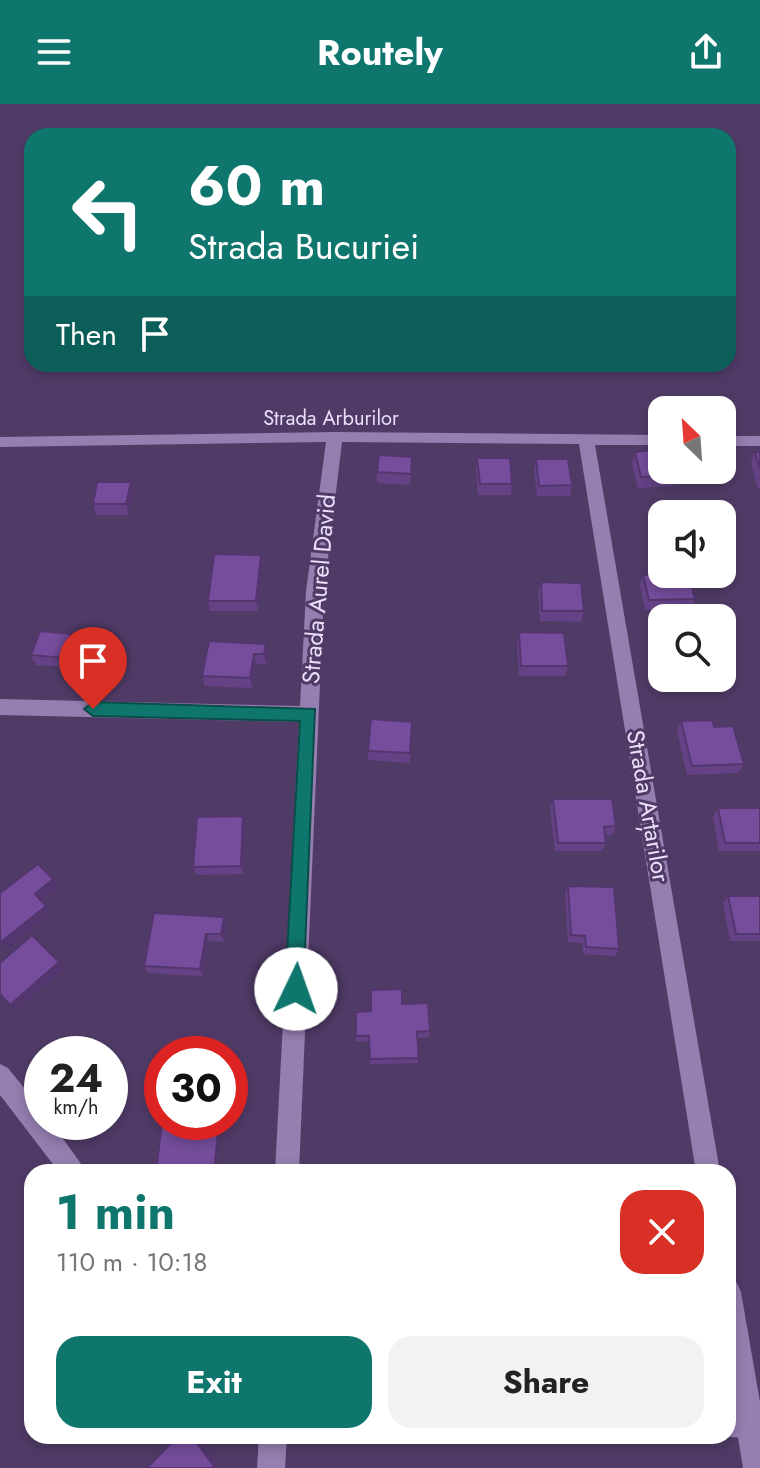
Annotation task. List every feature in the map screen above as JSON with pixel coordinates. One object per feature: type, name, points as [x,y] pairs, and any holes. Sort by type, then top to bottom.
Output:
[{"type":"street","name":"Strada Arburilor","points":[[0,442],[335,437],[648,440]]},
{"type":"street","name":"Strada Aurel David","points":[[287,1164],[315,591],[335,437]]},
{"type":"street","name":"Strada Arțarilor","points":[[586,440],[707,1164]]},
{"type":"street","points":[[736,441],[760,441]]},
{"type":"street","points":[[0,707],[309,714]]},
{"type":"street","points":[[0,1076],[69,1164]]},
{"type":"street","points":[[736,1352],[746,1428],[757,1468]]},
{"type":"street","points":[[271,1468],[272,1444]]},
{"type":"building","points":[[648,451],[648,477],[641,477],[635,452]]},
{"type":"building","points":[[755,452],[760,452],[760,469]]},
{"type":"building","points":[[379,455],[412,457],[411,474],[377,472]]},
{"type":"building","points":[[477,458],[510,458],[512,484],[480,484]]},
{"type":"building","points":[[536,459],[568,459],[572,485],[539,486]]},
{"type":"building","points":[[97,482],[131,482],[126,504],[93,504]]},
{"type":"building","points":[[214,554],[261,555],[256,601],[208,601]]},
{"type":"building","points":[[643,575],[648,575],[648,588],[692,588],[695,599],[649,600]]},
{"type":"building","points":[[541,582],[581,583],[584,611],[542,611]]},
{"type":"building","points":[[40,631],[71,634],[63,658],[31,655]]},
{"type":"building","points":[[519,632],[564,633],[568,666],[521,666]]},
{"type":"building","points":[[209,641],[266,644],[264,654],[254,654],[250,678],[202,676]]},
{"type":"building","points":[[371,719],[412,722],[410,753],[368,751]]},
{"type":"building","points":[[712,720],[714,727],[733,726],[744,764],[692,766],[681,721]]},
{"type":"building","points":[[553,799],[612,799],[616,826],[604,827],[606,843],[558,843]]},
{"type":"building","points":[[718,808],[760,808],[760,843],[725,843]]},
{"type":"building","points":[[243,816],[241,866],[193,867],[197,817]]},
{"type":"building","points":[[38,864],[53,879],[35,894],[46,906],[1,942],[0,893]]},
{"type":"building","points":[[568,886],[614,887],[619,949],[586,947],[585,936],[571,935]]},
{"type":"building","points":[[728,896],[760,896],[760,934],[736,934]]},
{"type":"building","points":[[154,913],[224,917],[221,934],[206,934],[200,969],[144,966]]},
{"type":"building","points":[[32,935],[59,962],[10,1005],[0,994],[0,963]]},
{"type":"building","points":[[402,989],[402,1004],[428,1003],[430,1031],[417,1032],[419,1058],[370,1059],[369,1036],[356,1036],[356,1012],[371,1011],[371,990]]},
{"type":"building","points":[[160,1140],[217,1140],[215,1164],[157,1164]]},
{"type":"building","points":[[170,1444],[198,1444],[215,1468],[147,1468]]},
{"type":"route","points":[[93,709],[309,714],[296,989]]}]
